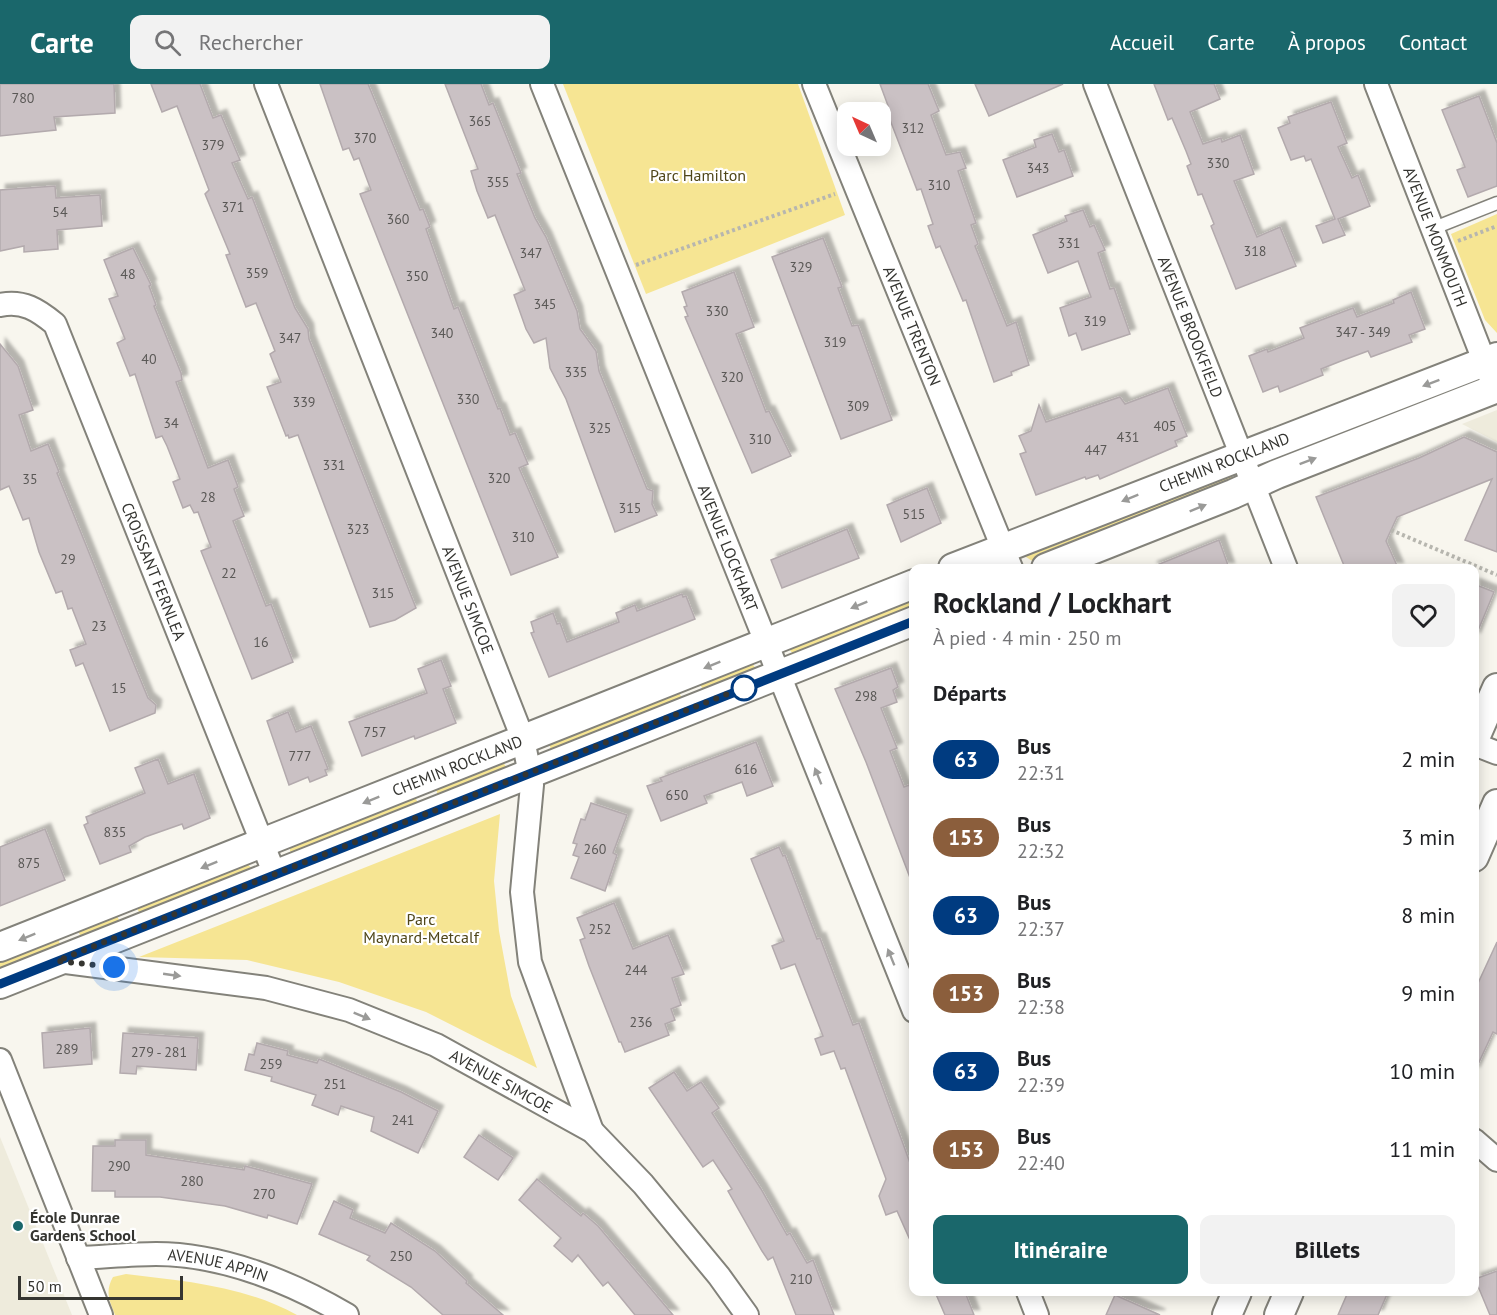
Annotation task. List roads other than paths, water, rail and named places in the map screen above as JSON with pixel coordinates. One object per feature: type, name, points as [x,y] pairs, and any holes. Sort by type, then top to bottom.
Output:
[{"type":"street","name":"AVENUE SIMCOE","points":[[266,84],[523,739],[531,772],[522,892],[530,962],[592,1131]]},
{"type":"street","name":"AVENUE LOCKHART","points":[[542,84],[909,999]]},
{"type":"street","name":"AVENUE TRENTON","points":[[814,84],[854,188],[1007,558]]},
{"type":"street","name":"AVENUE BROOKFIELD","points":[[1095,84],[1255,484],[1285,564]]},
{"type":"street","name":"AVENUE MONMOUTH","points":[[1376,84],[1434,228],[1491,359],[1496,389]]},
{"type":"street","name":"CROISSANT FERNLEA","points":[[0,305],[22,304],[38,309],[54,324],[275,875]]},
{"type":"street","name":"CHEMIN ROCKLAND","points":[[975,564],[1007,558],[1243,455],[1491,359]]},
{"type":"street","name":"CHEMIN ROCKLAND","points":[[1056,564],[1496,389]]},
{"type":"street","name":"CHEMIN ROCKLAND","points":[[0,947],[909,586]]},
{"type":"street","name":"CHEMIN ROCKLAND","points":[[0,984],[909,623]]},
{"type":"street","points":[[1479,730],[1497,688]]},
{"type":"street","points":[[1479,744],[1497,753]]},
{"type":"street","points":[[1479,845],[1497,804]]},
{"type":"street","name":"AVENUE SIMCOE","points":[[57,961],[266,988],[349,1010],[436,1045],[592,1131],[643,1184],[719,1276],[747,1315]]},
{"type":"street","points":[[0,1060],[101,1315]]},
{"type":"street","points":[[1479,1144],[1497,1160]]},
{"type":"street","name":"AVENUE APPIN","points":[[78,1258],[158,1253],[232,1264],[305,1290],[347,1315]]},
{"type":"street","points":[[1030,1296],[1037,1315]]},
{"type":"street","points":[[1227,1315],[1235,1296]]},
{"type":"street","points":[[1279,1315],[1287,1296]]},
{"type":"lane","points":[[1434,228],[1497,203]]},
{"type":"place","name":"École Dunrae Gardens School","points":[[18,1226]]},
{"type":"park label","name":"Parc Hamilton","points":[[698,175]]},
{"type":"park label","name":"Parc Maynard-Metcalf","points":[[421,928]]}]
